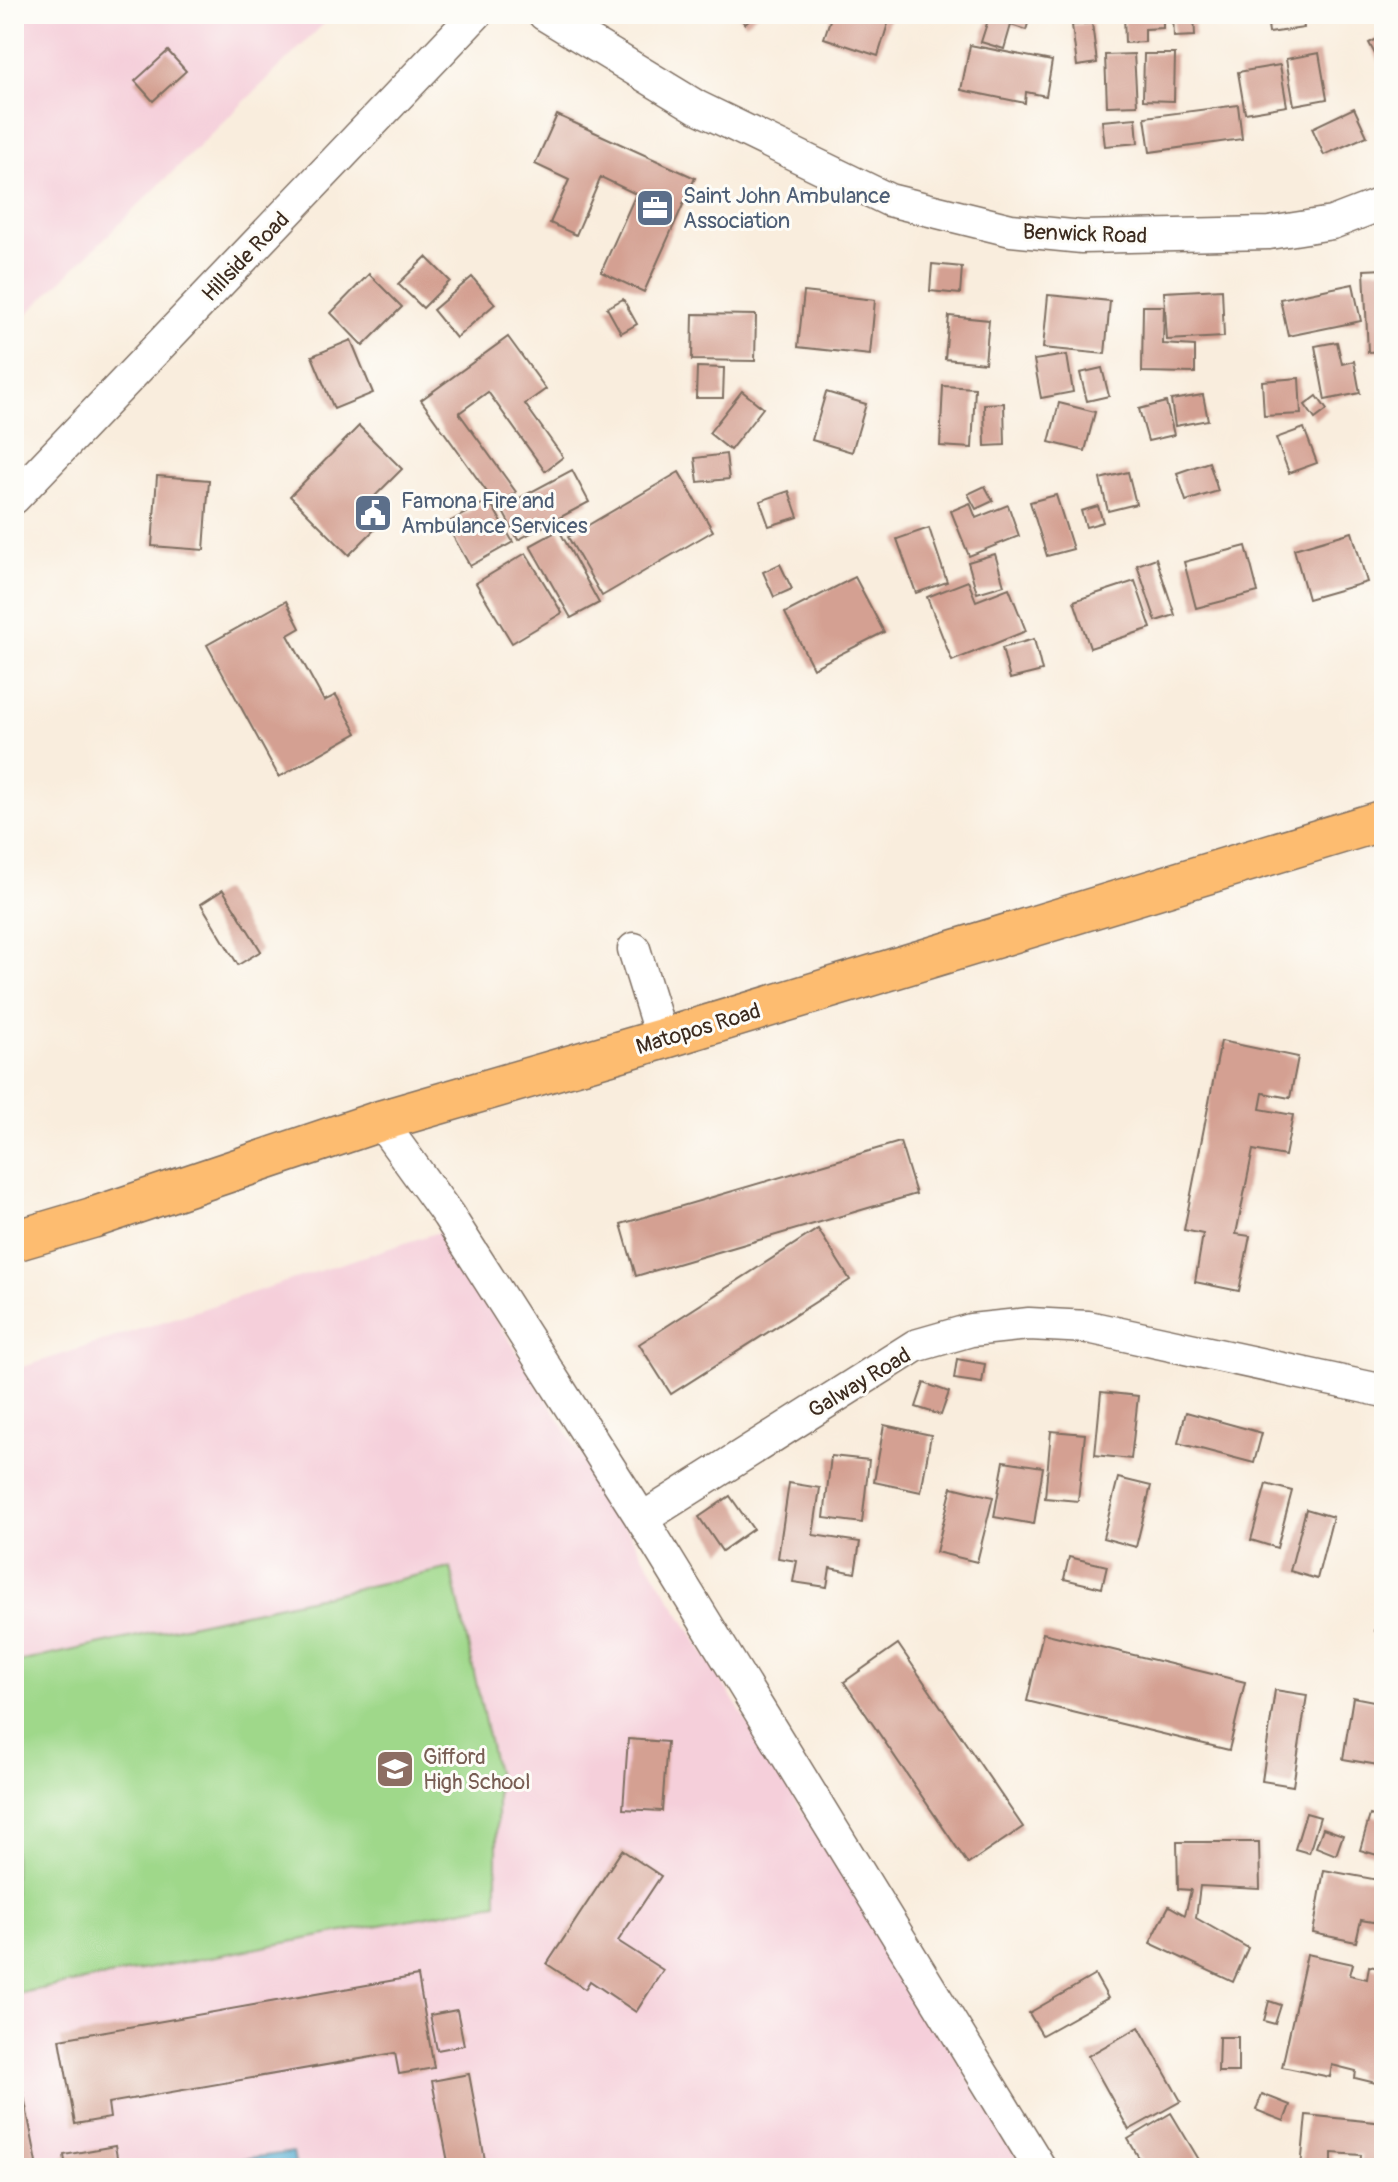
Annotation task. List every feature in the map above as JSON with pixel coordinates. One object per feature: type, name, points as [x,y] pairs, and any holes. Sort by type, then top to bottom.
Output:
[{"type":"main road","name":"Matopos Road","points":[[14,1241],[92,1218],[380,1121],[662,1039],[1384,820]]},
{"type":"street","name":"Hillside Road","points":[[14,498],[476,14]]},
{"type":"street","name":"Benwick Road","points":[[544,14],[697,107],[889,200],[1011,230],[1082,237],[1269,233],[1332,223],[1384,203]]},
{"type":"street","points":[[634,949],[662,1039]]},
{"type":"street","points":[[380,1121],[448,1215],[642,1519],[1040,2168]]},
{"type":"street","name":"Galway Road","points":[[642,1519],[915,1346],[971,1330],[1029,1324],[1088,1327],[1384,1391]]},
{"type":"shaded area","points":[[14,14],[334,14],[14,327]]},
{"type":"shaded area","name":"Gifford High School","points":[[442,1231],[1024,2168],[14,2168],[14,1370]]},
{"type":"green space","points":[[451,1568],[497,1777],[497,1903],[14,1994],[14,1663]]},
{"type":"water","points":[[293,2152],[296,2168],[235,2168],[234,2160]]},
{"type":"building","points":[[737,14],[757,14],[745,24]]},
{"type":"building","points":[[832,14],[891,14],[878,56],[824,38]]},
{"type":"building","points":[[990,14],[1031,14],[1026,30],[1011,25],[1004,49],[981,42]]},
{"type":"building","points":[[1124,14],[1163,14],[1163,28],[1145,29],[1145,42],[1125,43]]},
{"type":"building","points":[[1173,14],[1194,14],[1195,36],[1174,37]]},
{"type":"building","points":[[1221,14],[1231,14],[1231,23],[1221,22]]},
{"type":"building","points":[[1267,14],[1302,14],[1304,28],[1269,33]]},
{"type":"building","points":[[1092,23],[1097,63],[1077,66],[1072,25]]},
{"type":"building","points":[[1383,36],[1384,64],[1381,65],[1369,43]]},
{"type":"building","points":[[970,45],[1052,61],[1046,96],[1026,92],[1025,103],[961,90]]},
{"type":"building","points":[[168,51],[186,71],[153,101],[135,81]]},
{"type":"building","points":[[1319,53],[1327,99],[1294,105],[1286,59]]},
{"type":"building","points":[[1134,54],[1137,105],[1107,106],[1105,55]]},
{"type":"building","points":[[1144,54],[1175,54],[1174,101],[1143,100]]},
{"type":"building","points":[[1280,65],[1287,106],[1245,113],[1238,72]]},
{"type":"building","points":[[1238,105],[1242,139],[1150,152],[1145,117]]},
{"type":"building","points":[[1354,108],[1367,136],[1324,155],[1312,128]]},
{"type":"building","name":"Saint John Ambulance Association","points":[[557,115],[695,178],[644,292],[601,272],[636,194],[601,177],[576,235],[550,223],[569,180],[535,164]]},
{"type":"building","points":[[1136,118],[1138,143],[1105,146],[1102,121]]},
{"type":"building","points":[[426,257],[450,281],[423,308],[398,284]]},
{"type":"building","points":[[932,264],[962,267],[960,294],[930,291]]},
{"type":"building","points":[[1384,269],[1384,351],[1368,352],[1364,270]]},
{"type":"building","points":[[369,274],[402,307],[363,346],[331,313]]},
{"type":"building","points":[[472,277],[495,304],[456,338],[433,310]]},
{"type":"building","points":[[1353,284],[1361,321],[1288,336],[1280,299]]},
{"type":"building","points":[[1222,289],[1224,337],[1167,340],[1164,292]]},
{"type":"building","points":[[804,292],[875,300],[870,355],[798,347]]},
{"type":"building","points":[[1048,295],[1110,301],[1105,354],[1043,348]]},
{"type":"building","points":[[623,299],[637,324],[621,333],[607,308]]},
{"type":"building","points":[[1143,306],[1164,306],[1163,344],[1195,346],[1195,373],[1142,372]]},
{"type":"building","points":[[693,314],[756,315],[755,361],[692,360]]},
{"type":"building","points":[[949,316],[989,320],[985,363],[945,359]]},
{"type":"building","points":[[508,337],[546,389],[525,404],[563,457],[545,471],[488,392],[459,413],[516,492],[497,506],[421,400]]},
{"type":"building","points":[[351,340],[373,393],[334,409],[312,356]]},
{"type":"building","points":[[1337,342],[1342,364],[1354,361],[1360,393],[1325,400],[1315,346]]},
{"type":"building","points":[[1067,355],[1073,392],[1041,398],[1034,360]]},
{"type":"building","points":[[697,367],[724,368],[723,398],[696,398]]},
{"type":"building","points":[[1102,368],[1109,396],[1087,401],[1080,373]]},
{"type":"building","points":[[1299,378],[1301,414],[1264,416],[1262,381]]},
{"type":"building","points":[[943,386],[975,388],[972,448],[940,446]]},
{"type":"building","points":[[742,391],[763,408],[730,450],[709,433]]},
{"type":"building","points":[[826,392],[866,404],[852,452],[812,440]]},
{"type":"building","points":[[1203,395],[1208,420],[1175,426],[1171,400]]},
{"type":"building","points":[[1317,396],[1327,410],[1315,419],[1305,405]]},
{"type":"building","points":[[1166,402],[1174,435],[1148,441],[1139,409]]},
{"type":"building","points":[[1004,403],[1005,445],[985,446],[984,404]]},
{"type":"building","points":[[1059,403],[1095,412],[1085,451],[1049,442]]},
{"type":"building","points":[[359,426],[402,469],[362,509],[379,525],[349,555],[290,496]]},
{"type":"building","points":[[1304,428],[1317,463],[1289,473],[1276,438]]},
{"type":"building","points":[[726,454],[729,479],[698,482],[695,458]]},
{"type":"building","points":[[1209,462],[1218,491],[1186,501],[1177,473]]},
{"type":"building","points":[[572,470],[589,502],[518,540],[501,508]]},
{"type":"building","points":[[679,472],[713,531],[602,596],[568,537]]},
{"type":"building","points":[[1128,472],[1136,504],[1108,511],[1100,479]]},
{"type":"building","points":[[157,476],[209,480],[204,550],[152,546]]},
{"type":"building","points":[[985,486],[993,501],[976,509],[968,494]]},
{"type":"building","points":[[789,491],[798,517],[769,526],[760,501]]},
{"type":"building","points":[[1056,495],[1073,549],[1047,556],[1030,502]]},
{"type":"building","points":[[489,500],[513,542],[470,566],[446,524]]},
{"type":"building","points":[[970,503],[976,518],[1008,505],[1019,536],[969,556],[951,511]]},
{"type":"building","points":[[1098,506],[1103,522],[1086,527],[1081,511]]},
{"type":"building","points":[[929,528],[947,582],[916,593],[897,539]]},
{"type":"building","points":[[559,530],[599,603],[571,618],[530,546]]},
{"type":"building","points":[[1352,532],[1367,582],[1308,599],[1294,549]]},
{"type":"building","points":[[1246,546],[1258,592],[1196,608],[1184,562]]},
{"type":"building","points":[[526,553],[562,613],[512,643],[476,583]]},
{"type":"building","points":[[995,554],[1004,585],[977,593],[968,562]]},
{"type":"building","points":[[1156,558],[1175,615],[1156,621],[1137,565]]},
{"type":"building","points":[[780,564],[792,589],[774,597],[763,572]]},
{"type":"building","points":[[855,577],[884,632],[813,668],[785,613]]},
{"type":"building","points":[[968,581],[976,601],[1009,588],[1026,631],[952,661],[927,597]]},
{"type":"building","points":[[1135,581],[1151,628],[1090,648],[1074,601]]},
{"type":"building","points":[[286,601],[300,628],[288,635],[324,701],[336,695],[357,733],[279,777],[207,645]]},
{"type":"building","points":[[1034,639],[1042,671],[1010,679],[1002,648]]},
{"type":"building","points":[[223,890],[261,951],[238,965],[201,904]]},
{"type":"building","points":[[1221,1041],[1298,1057],[1290,1098],[1263,1093],[1260,1109],[1293,1115],[1285,1156],[1253,1150],[1236,1234],[1250,1236],[1239,1291],[1195,1282],[1203,1234],[1184,1230]]},
{"type":"building","points":[[900,1142],[916,1194],[636,1276],[621,1224]]},
{"type":"building","points":[[818,1229],[850,1280],[671,1394],[639,1344]]},
{"type":"building","points":[[957,1359],[985,1364],[982,1383],[954,1379]]},
{"type":"building","points":[[924,1383],[949,1392],[941,1415],[916,1407]]},
{"type":"building","points":[[1101,1392],[1138,1396],[1131,1459],[1095,1455]]},
{"type":"building","points":[[1186,1412],[1262,1433],[1254,1463],[1178,1443]]},
{"type":"building","points":[[884,1425],[931,1435],[921,1492],[874,1482]]},
{"type":"building","points":[[1051,1431],[1085,1434],[1078,1501],[1045,1498]]},
{"type":"building","points":[[831,1456],[869,1460],[862,1523],[824,1518]]},
{"type":"building","points":[[1004,1461],[1043,1467],[1034,1524],[994,1517]]},
{"type":"building","points":[[1118,1478],[1151,1486],[1136,1547],[1103,1538]]},
{"type":"building","points":[[789,1483],[820,1488],[813,1535],[860,1542],[855,1573],[830,1568],[827,1587],[793,1582],[797,1561],[778,1558]]},
{"type":"building","points":[[1266,1484],[1292,1491],[1277,1548],[1251,1540]]},
{"type":"building","points":[[952,1487],[993,1497],[977,1562],[936,1552]]},
{"type":"building","points":[[730,1496],[753,1529],[722,1551],[699,1517]]},
{"type":"building","points":[[1306,1509],[1333,1517],[1317,1579],[1290,1571]]},
{"type":"building","points":[[1069,1557],[1107,1566],[1102,1588],[1064,1579]]},
{"type":"building","points":[[1379,1600],[1384,1601],[1384,1632],[1375,1631]]},
{"type":"building","points":[[1043,1633],[1245,1682],[1229,1750],[1027,1701]]},
{"type":"building","points":[[898,1644],[1023,1827],[968,1864],[844,1682]]},
{"type":"building","points":[[1275,1690],[1307,1695],[1293,1786],[1262,1781]]},
{"type":"building","points":[[1353,1697],[1384,1703],[1384,1766],[1343,1759]]},
{"type":"building","points":[[628,1739],[667,1742],[662,1811],[623,1809]]},
{"type":"building","points":[[1306,1813],[1320,1817],[1309,1853],[1295,1849]]},
{"type":"building","points":[[1370,1815],[1384,1819],[1384,1857],[1360,1850]]},
{"type":"building","points":[[1323,1828],[1343,1835],[1336,1855],[1316,1847]]},
{"type":"building","points":[[1177,1842],[1259,1842],[1260,1889],[1200,1886],[1196,1918],[1248,1948],[1233,1982],[1150,1943],[1169,1906],[1185,1915],[1191,1890],[1178,1889]]},
{"type":"building","points":[[622,1850],[661,1876],[618,1941],[663,1970],[636,2012],[590,1981],[585,1989],[547,1964]]},
{"type":"building","points":[[1324,1870],[1384,1881],[1384,1924],[1361,1920],[1356,1942],[1313,1933]]},
{"type":"building","points":[[1307,1954],[1353,1964],[1350,1975],[1367,1979],[1369,1966],[1384,1969],[1384,2085],[1355,2078],[1356,2071],[1332,2065],[1330,2077],[1282,2067]]},
{"type":"building","points":[[1095,1975],[1108,1998],[1042,2035],[1029,2013]]},
{"type":"building","points":[[418,1976],[434,2068],[399,2074],[395,2053],[108,2103],[110,2118],[75,2124],[60,2039]]},
{"type":"building","points":[[1269,2001],[1281,2005],[1275,2024],[1264,2021]]},
{"type":"building","points":[[457,2010],[464,2045],[437,2050],[430,2015]]},
{"type":"building","points":[[1139,2027],[1181,2101],[1129,2130],[1088,2056]]},
{"type":"building","points":[[1219,2037],[1238,2037],[1238,2072],[1218,2072]]},
{"type":"building","points":[[14,2066],[18,2066],[38,2168],[14,2168]]},
{"type":"building","points":[[469,2074],[485,2160],[449,2167],[432,2081]]},
{"type":"building","points":[[1262,2094],[1290,2105],[1284,2121],[1256,2110]]},
{"type":"building","points":[[1171,2113],[1204,2168],[1145,2168],[1128,2139]]},
{"type":"building","points":[[1306,2115],[1384,2123],[1383,2168],[1360,2168],[1361,2155],[1332,2153],[1332,2168],[1301,2168]]},
{"type":"building","points":[[115,2146],[119,2168],[66,2168],[64,2155]]},
{"type":"place","name":"Saint John Ambulance Association","points":[[655,208]]},
{"type":"place","name":"Famona Fire and Ambulance Services","points":[[373,513]]},
{"type":"place","name":"Gifford High School","points":[[395,1769]]}]
